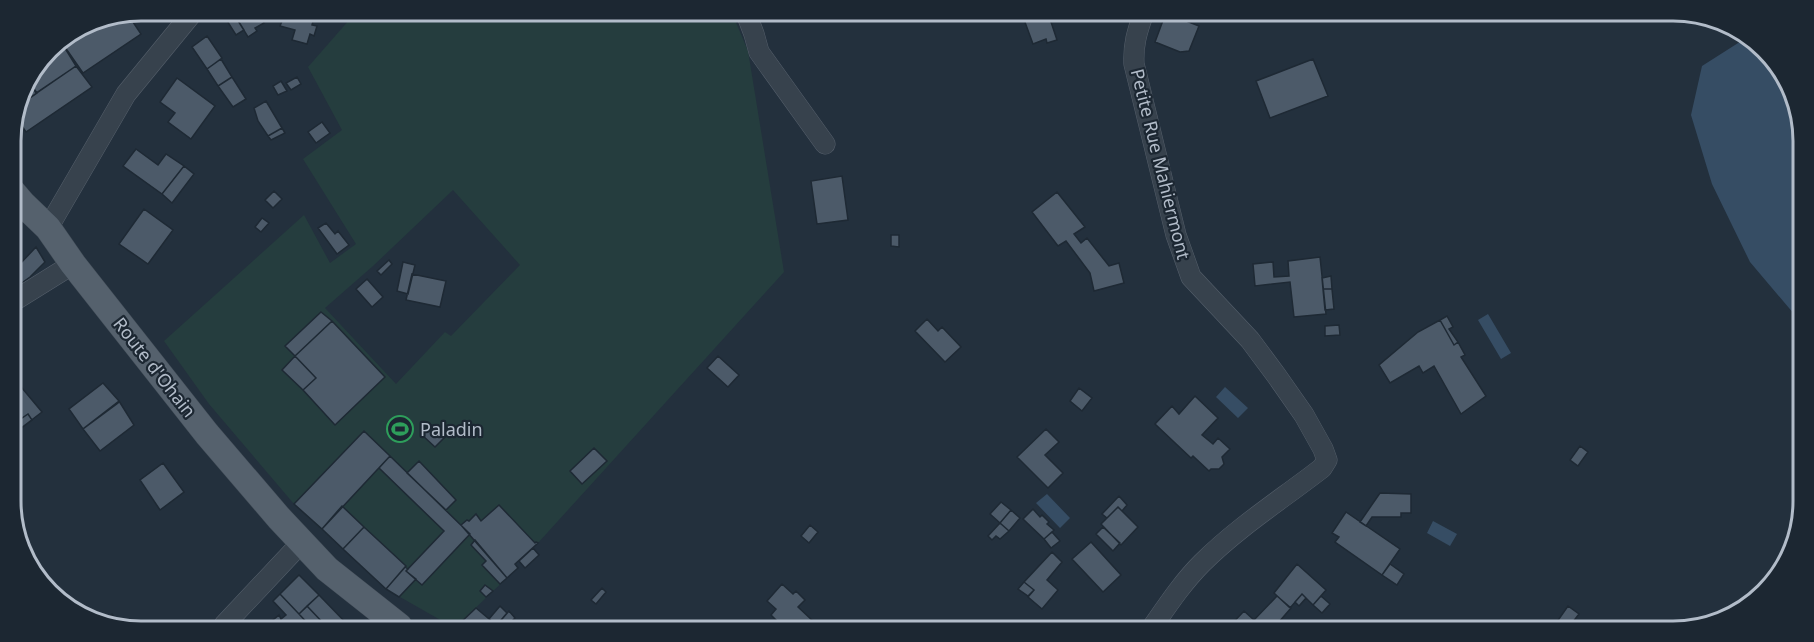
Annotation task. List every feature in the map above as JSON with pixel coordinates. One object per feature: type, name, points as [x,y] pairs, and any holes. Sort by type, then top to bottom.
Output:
[{"type":"main road","name":"Route d'Ohain","points":[[21,203],[48,228],[73,264],[207,434],[279,518],[327,569],[393,621]]},
{"type":"street","points":[[48,228],[126,94],[186,21]]},
{"type":"street","points":[[749,21],[759,52],[825,144]]},
{"type":"street","name":"Petite Rue Mahiermont","points":[[1141,21],[1136,33],[1134,64],[1176,235],[1191,277],[1250,340],[1304,415],[1327,460],[1322,468],[1221,545],[1183,585],[1157,621]]},
{"type":"street","points":[[21,296],[73,264]]},
{"type":"street","points":[[228,621],[302,542]]},
{"type":"green space","points":[[348,21],[735,21],[748,51],[784,272],[538,543],[515,564],[518,568],[462,621],[442,621],[386,589],[294,504],[209,404],[164,341],[304,215],[330,263],[356,244],[303,159],[342,130],[308,67]],"holes":[[[453,190],[520,265],[451,336],[445,332],[396,384],[325,308]]]},
{"type":"water","points":[[1741,41],[1773,74],[1787,102],[1793,141],[1793,313],[1750,262],[1712,184],[1691,115],[1702,66]]},
{"type":"water","points":[[1488,314],[1511,353],[1501,359],[1478,320]]},
{"type":"water","points":[[1225,387],[1248,408],[1238,418],[1216,397]]},
{"type":"water","points":[[1047,494],[1070,518],[1060,528],[1036,503]]},
{"type":"water","points":[[1433,521],[1457,534],[1450,546],[1427,533]]},
{"type":"building","points":[[227,21],[238,21],[244,30],[236,35]]},
{"type":"building","points":[[238,21],[263,21],[264,23],[255,28],[257,31],[248,37]]},
{"type":"building","points":[[282,21],[313,21],[312,25],[317,26],[314,36],[310,34],[307,44],[292,40],[295,30],[280,26]]},
{"type":"building","points":[[1025,21],[1052,21],[1057,40],[1047,43],[1046,39],[1033,44]]},
{"type":"building","points":[[1163,21],[1186,21],[1199,26],[1189,51],[1180,52],[1155,42]]},
{"type":"building","points":[[133,22],[141,34],[83,73],[66,48],[74,41],[102,27]]},
{"type":"building","points":[[207,36],[222,58],[207,69],[192,47]]},
{"type":"building","points":[[65,48],[76,66],[36,93],[33,88],[41,74]]},
{"type":"building","points":[[221,59],[232,77],[218,86],[207,69]]},
{"type":"building","points":[[1313,59],[1328,96],[1270,118],[1256,81]]},
{"type":"building","points":[[76,66],[92,87],[26,132],[22,126],[28,99]]},
{"type":"building","points":[[232,77],[246,99],[233,107],[218,86]]},
{"type":"building","points":[[297,77],[301,84],[291,90],[286,83]]},
{"type":"building","points":[[177,78],[215,106],[191,139],[168,122],[175,113],[160,102]]},
{"type":"building","points":[[281,81],[287,91],[278,95],[273,86]]},
{"type":"building","points":[[33,88],[37,93],[28,99]]},
{"type":"building","points":[[266,101],[282,128],[268,136],[258,121],[254,108]]},
{"type":"building","points":[[322,122],[330,133],[316,143],[308,132]]},
{"type":"building","points":[[282,128],[285,133],[271,140],[268,136]]},
{"type":"building","points":[[136,149],[158,165],[166,154],[184,166],[162,194],[123,166]]},
{"type":"building","points":[[184,166],[194,174],[172,203],[162,194]]},
{"type":"building","points":[[842,176],[848,220],[817,224],[811,181]]},
{"type":"building","points":[[274,191],[282,199],[273,208],[265,200]]},
{"type":"building","points":[[1057,192],[1085,227],[1074,234],[1081,243],[1087,238],[1109,266],[1119,263],[1124,283],[1094,291],[1090,273],[1066,241],[1058,246],[1032,212]]},
{"type":"building","points":[[144,209],[173,230],[148,264],[119,244]]},
{"type":"building","points":[[262,218],[269,223],[261,232],[255,227]]},
{"type":"building","points":[[326,223],[335,234],[338,231],[349,245],[337,254],[318,228]]},
{"type":"building","points":[[891,235],[899,235],[899,247],[891,246]]},
{"type":"building","points":[[36,247],[45,262],[21,283],[21,263]]},
{"type":"building","points":[[1320,257],[1326,314],[1294,317],[1290,282],[1255,286],[1253,264],[1273,262],[1274,277],[1289,276],[1288,261]]},
{"type":"building","points":[[389,260],[392,264],[381,275],[377,271]]},
{"type":"building","points":[[403,262],[415,265],[408,294],[397,291]]},
{"type":"building","points":[[412,274],[446,281],[440,307],[406,300]]},
{"type":"building","points":[[1331,276],[1332,289],[1323,289],[1322,278]]},
{"type":"building","points":[[367,279],[383,297],[372,307],[356,289]]},
{"type":"building","points":[[1323,289],[1332,289],[1334,309],[1325,310]]},
{"type":"building","points":[[321,312],[332,321],[295,356],[285,346]]},
{"type":"building","points":[[1447,316],[1453,327],[1449,329],[1458,342],[1454,345],[1440,320]]},
{"type":"building","points":[[927,319],[938,331],[942,327],[961,347],[945,362],[915,331]]},
{"type":"building","points":[[1440,320],[1454,345],[1458,342],[1465,355],[1461,357],[1486,396],[1461,414],[1434,366],[1423,373],[1419,366],[1390,383],[1379,365],[1418,332]]},
{"type":"building","points":[[332,321],[385,377],[335,425],[303,390],[316,378],[295,356]]},
{"type":"building","points":[[1339,325],[1340,335],[1325,336],[1325,326]]},
{"type":"building","points":[[295,356],[316,378],[303,390],[282,370]]},
{"type":"building","points":[[718,356],[739,375],[728,387],[707,368]]},
{"type":"building","points":[[103,383],[119,401],[83,429],[69,409]]},
{"type":"building","points":[[21,387],[42,412],[21,428]]},
{"type":"building","points":[[1079,388],[1092,398],[1082,411],[1070,401]]},
{"type":"building","points":[[1195,396],[1218,418],[1202,435],[1213,444],[1218,438],[1230,449],[1222,457],[1224,464],[1219,469],[1209,471],[1193,456],[1191,458],[1155,424],[1172,406],[1179,414]]},
{"type":"building","points":[[119,401],[134,425],[100,451],[83,429]]},
{"type":"building","points":[[28,414],[32,420],[21,428],[21,419]]},
{"type":"building","points":[[431,425],[445,437],[435,447],[422,435]]},
{"type":"building","points":[[1046,429],[1059,442],[1045,455],[1063,473],[1048,488],[1017,457]]},
{"type":"building","points":[[364,431],[390,456],[322,529],[294,504]]},
{"type":"building","points":[[1580,446],[1588,452],[1578,466],[1570,460]]},
{"type":"building","points":[[594,448],[607,461],[582,484],[570,471]]},
{"type":"building","points":[[390,456],[470,534],[422,585],[406,571],[444,531],[379,468]]},
{"type":"building","points":[[419,461],[456,500],[446,510],[407,473]]},
{"type":"building","points":[[163,463],[184,492],[160,510],[140,480]]},
{"type":"building","points":[[1380,493],[1411,494],[1411,513],[1401,513],[1401,517],[1372,517],[1366,526],[1360,522]]},
{"type":"building","points":[[1119,496],[1127,505],[1122,511],[1118,507],[1107,518],[1102,514]]},
{"type":"building","points":[[1001,502],[1011,510],[1000,523],[990,514]]},
{"type":"building","points":[[499,505],[535,543],[538,543],[515,564],[518,568],[507,578],[461,525],[476,514],[481,521]]},
{"type":"building","points":[[342,506],[364,527],[343,549],[322,529]]},
{"type":"building","points":[[1118,507],[1138,527],[1121,545],[1101,524]]},
{"type":"building","points":[[1033,509],[1049,522],[1047,524],[1054,530],[1044,539],[1023,519]]},
{"type":"building","points":[[1011,510],[1020,518],[1009,531],[1000,523]]},
{"type":"building","points":[[1346,512],[1400,549],[1382,575],[1335,542],[1339,537],[1332,533]]},
{"type":"building","points":[[1000,523],[1009,531],[1000,539],[996,536],[992,540],[988,536]]},
{"type":"building","points":[[810,525],[818,532],[809,543],[801,536]]},
{"type":"building","points":[[364,527],[406,566],[386,589],[343,549]]},
{"type":"building","points":[[1103,527],[1120,543],[1113,551],[1096,534]]},
{"type":"building","points":[[1052,532],[1060,541],[1051,548],[1044,539]]},
{"type":"building","points":[[475,540],[507,578],[500,584],[482,565],[486,561],[471,545]]},
{"type":"building","points":[[1091,542],[1121,575],[1103,592],[1072,559]]},
{"type":"building","points":[[533,548],[539,555],[525,568],[519,561]]},
{"type":"building","points":[[1052,552],[1062,562],[1047,580],[1058,590],[1042,609],[1028,597],[1034,590],[1024,582]]},
{"type":"building","points":[[1297,564],[1326,590],[1313,605],[1302,594],[1290,608],[1274,593]]},
{"type":"building","points":[[1390,564],[1404,574],[1397,585],[1382,575]]},
{"type":"building","points":[[405,567],[408,569],[406,571],[416,579],[399,597],[386,589]]},
{"type":"building","points":[[299,575],[319,595],[299,614],[280,594]]},
{"type":"building","points":[[1024,582],[1034,590],[1028,596],[1018,589]]},
{"type":"building","points":[[782,584],[793,594],[796,591],[805,600],[798,607],[813,621],[777,621],[771,615],[776,609],[767,601]]},
{"type":"building","points":[[485,585],[493,591],[486,597],[480,591]]},
{"type":"building","points":[[602,588],[606,592],[596,604],[591,600]]},
{"type":"building","points":[[280,594],[305,621],[272,621],[279,615],[281,619],[286,615],[273,601]]},
{"type":"building","points":[[1302,594],[1306,598],[1299,606],[1295,602]]},
{"type":"building","points":[[319,595],[344,621],[321,621],[307,606]]},
{"type":"building","points":[[1277,596],[1291,608],[1280,621],[1235,621],[1244,611],[1254,620]]},
{"type":"building","points":[[1321,596],[1330,604],[1322,613],[1313,605]]},
{"type":"building","points":[[307,606],[321,621],[305,621],[299,614]]},
{"type":"building","points":[[500,606],[507,613],[500,621],[489,619]]},
{"type":"building","points":[[1568,606],[1579,614],[1574,621],[1558,621]]},
{"type":"building","points":[[476,608],[491,621],[462,621]]},
{"type":"building","points":[[509,611],[515,618],[512,621],[500,621]]},
{"type":"place","name":"Paladin","points":[[400,429]]}]
